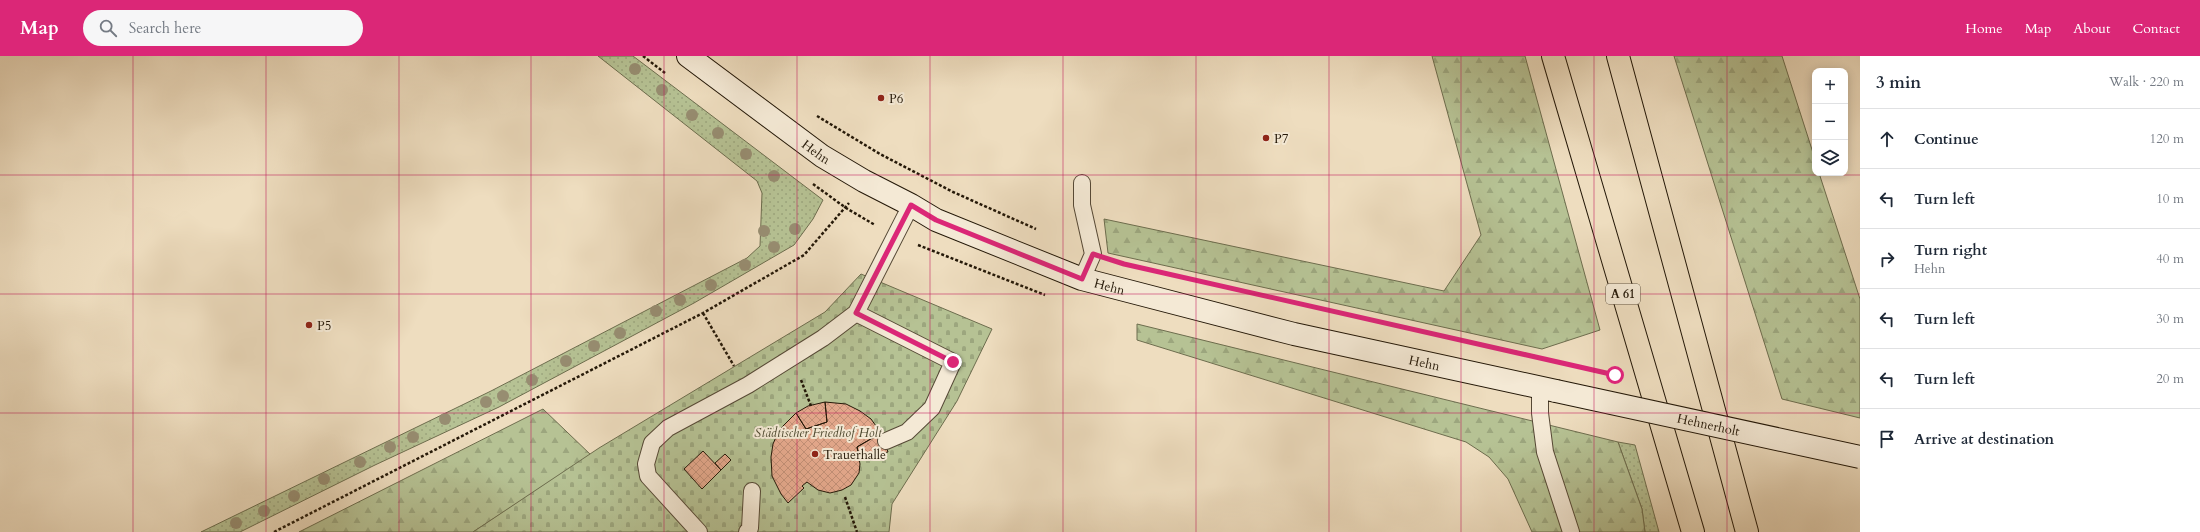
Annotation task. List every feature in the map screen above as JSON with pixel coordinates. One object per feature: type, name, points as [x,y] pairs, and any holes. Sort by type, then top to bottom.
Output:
[{"type":"highway","name":"A 61","points":[[1553,56],[1694,532]]},
{"type":"highway","points":[[1618,56],[1747,532]]},
{"type":"street","name":"Hehn","points":[[688,56],[822,156],[864,182],[911,205],[936,220],[1082,279],[1294,334],[1548,390]]},
{"type":"street","name":"Hehnerholt","points":[[1548,390],[1860,457]]},
{"type":"lane","points":[[1082,183],[1082,205],[1093,254],[1082,279]]},
{"type":"lane","points":[[699,532],[648,476],[646,464],[648,452],[652,443],[668,428],[748,385],[823,338],[856,313],[911,205]]},
{"type":"lane","points":[[856,313],[953,362],[932,408],[907,432],[886,441]]},
{"type":"lane","points":[[1548,390],[1540,413],[1545,452],[1571,532]]},
{"type":"lane","points":[[746,532],[750,528],[752,491]]},
{"type":"path","points":[[810,111],[880,154],[953,192],[1037,230]]},
{"type":"path","points":[[274,532],[703,313],[804,255],[846,208],[864,182],[880,154]]},
{"type":"path","points":[[1249,292],[1545,359]]},
{"type":"path","points":[[703,313],[734,367],[748,385]]},
{"type":"path","points":[[845,497],[858,532]]},
{"type":"green space","points":[[598,56],[633,56],[823,200],[813,219],[794,245],[694,303],[499,407],[375,465],[240,532],[201,532],[491,391],[747,258],[760,246],[762,193],[757,181]]},
{"type":"green space","points":[[1432,56],[1525,56],[1600,330],[1542,349],[1108,253],[1104,219],[1444,291],[1481,235]]},
{"type":"green space","points":[[1674,56],[1782,56],[1812,150],[1812,176],[1820,176],[1860,299],[1860,418],[1782,399]]},
{"type":"green space","name":"Städtischer Friedhof Holt","points":[[861,274],[992,329],[957,401],[892,504],[889,532],[473,532],[599,448],[825,312]]},
{"type":"green space","points":[[1137,324],[1618,442],[1642,509],[1645,532],[1532,532],[1508,479],[1489,457],[1466,442],[1137,340]]},
{"type":"green space","points":[[543,409],[591,455],[473,532],[299,532]]},
{"type":"green space","points":[[1618,442],[1635,445],[1659,532],[1645,532],[1642,509]]},
{"type":"building","name":"Trauerhalle","points":[[825,402],[846,404],[860,411],[871,419],[881,433],[857,447],[860,464],[859,473],[851,485],[842,490],[830,493],[818,490],[807,482],[802,486],[804,488],[788,503],[781,494],[772,476],[771,457],[773,444],[779,430],[796,413],[806,429],[827,422]]},
{"type":"building","points":[[825,402],[827,422],[806,429],[796,413],[808,406]]},
{"type":"building","points":[[881,433],[888,452],[860,458],[857,447]]},
{"type":"building","points":[[703,451],[721,470],[702,489],[684,469]]},
{"type":"building","points":[[725,454],[731,460],[721,470],[715,463]]},
{"type":"place","name":"P6","points":[[881,98]]},
{"type":"place","name":"P7","points":[[1266,138]]},
{"type":"place","name":"P5","points":[[309,325]]},
{"type":"place","name":"Trauerhalle","points":[[815,454]]},
{"type":"route","points":[[953,362],[856,313],[911,205],[936,220],[1082,279],[1093,254],[1124,264],[1615,375]]}]
